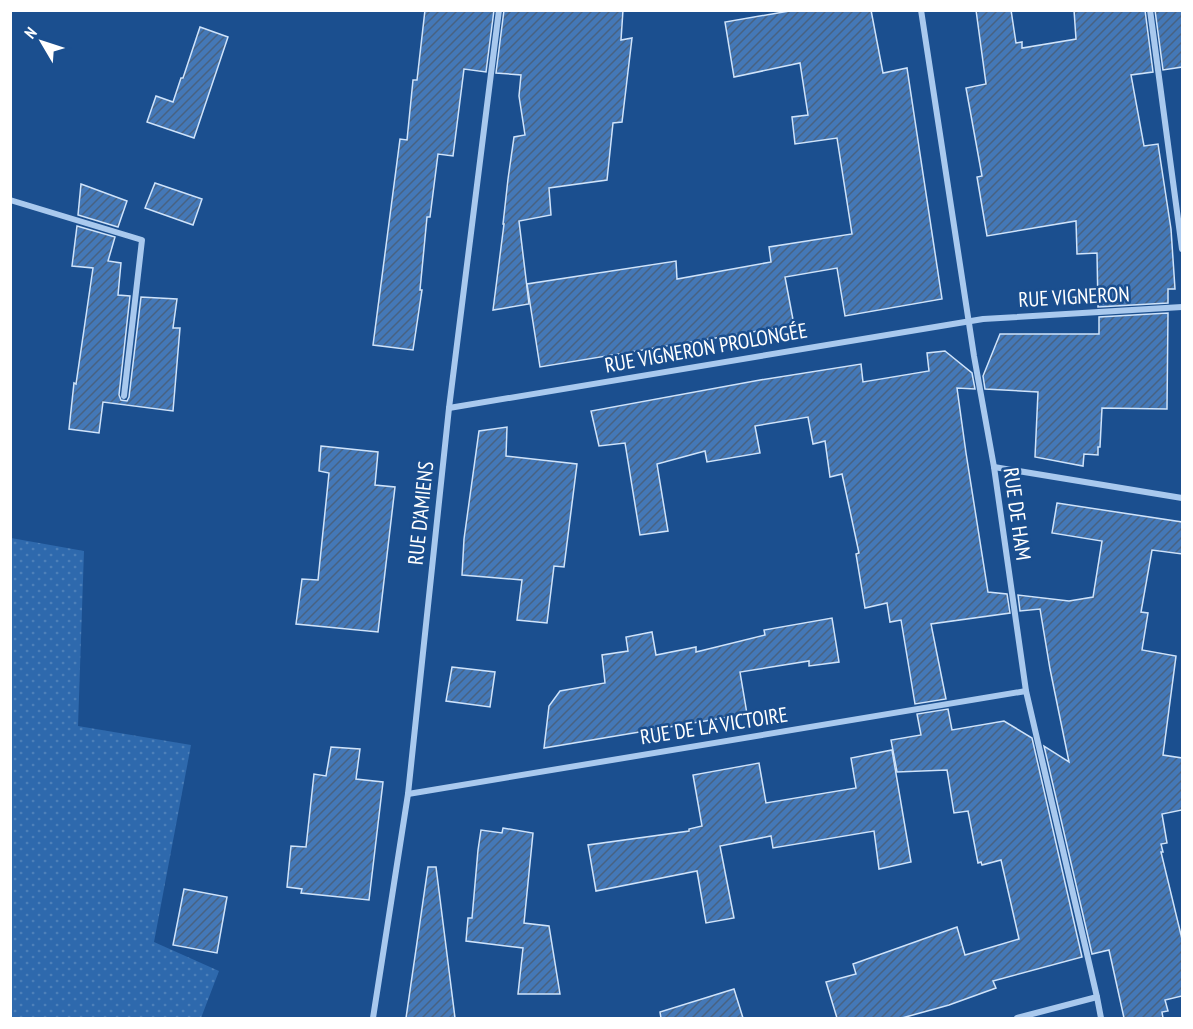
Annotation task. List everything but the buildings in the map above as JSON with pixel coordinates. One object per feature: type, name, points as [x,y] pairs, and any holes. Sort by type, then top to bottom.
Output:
[{"type":"street","name":"RUE D'AMIENS","points":[[373,1018],[408,794],[449,408],[498,10]]},
{"type":"street","name":"RUE DE HAM","points":[[921,10],[968,321],[994,467],[1026,691],[1101,1018]]},
{"type":"street","points":[[1150,10],[1182,249]]},
{"type":"street","points":[[10,200],[142,240],[124,396]]},
{"type":"street","name":"RUE VIGNERON","points":[[968,321],[1182,307]]},
{"type":"street","name":"RUE VIGNERON PROLONGÉE","points":[[449,408],[968,321]]},
{"type":"street","points":[[994,467],[1182,498]]},
{"type":"street","name":"RUE DE LA VICTOIRE","points":[[408,794],[1026,691]]},
{"type":"street","points":[[1017,1018],[1097,997]]},
{"type":"shaded area","points":[[11,538],[84,551],[78,726],[191,745],[154,942],[219,971],[201,1018],[11,1018]]}]
